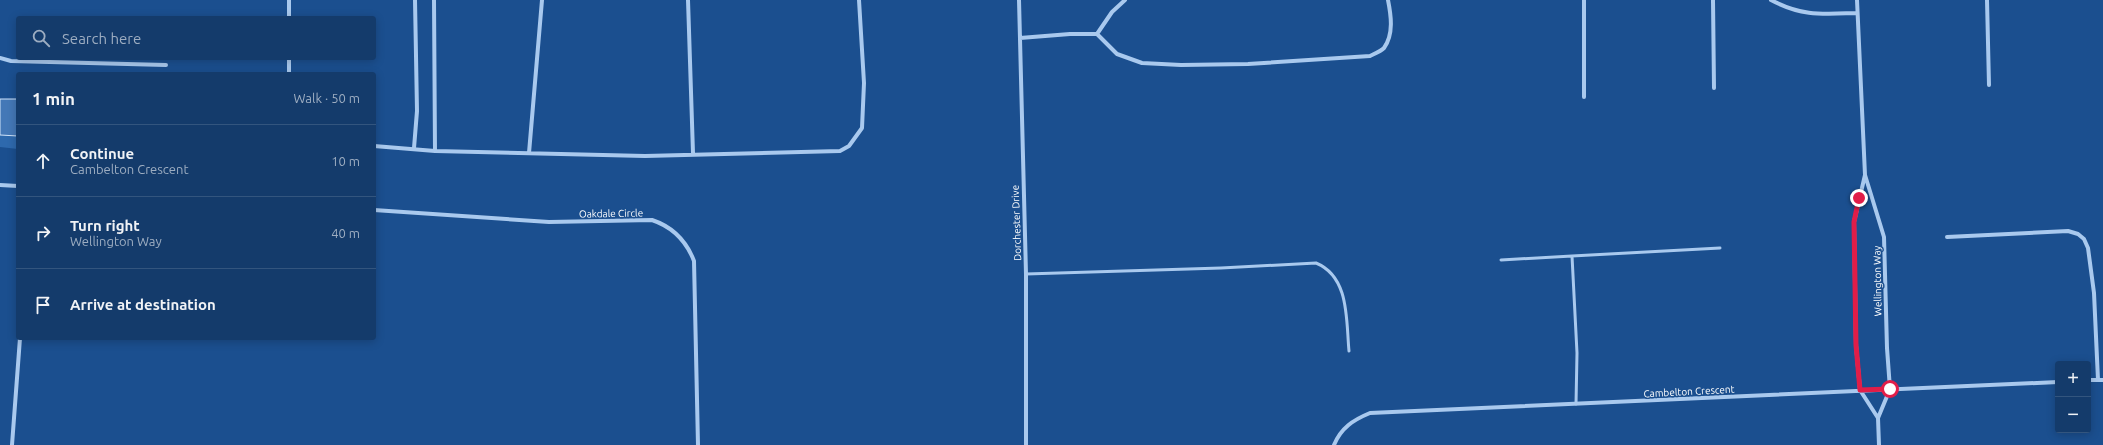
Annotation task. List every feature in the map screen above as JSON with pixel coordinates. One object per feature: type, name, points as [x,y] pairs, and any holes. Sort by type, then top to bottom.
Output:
[{"type":"street","points":[[289,0],[289,16]]},
{"type":"street","points":[[414,148],[417,111],[415,0]]},
{"type":"street","points":[[434,0],[435,151]]},
{"type":"street","points":[[529,153],[542,0]]},
{"type":"street","points":[[688,0],[693,153]]},
{"type":"street","points":[[376,146],[414,148],[435,151],[645,156],[693,153],[840,151],[849,146],[862,128],[864,83],[859,0]]},
{"type":"street","name":"Dorchester Drive","points":[[1019,0],[1026,274],[1026,445]]},
{"type":"street","points":[[1097,34],[1112,12],[1125,0]]},
{"type":"street","points":[[1020,38],[1070,34],[1097,34],[1117,54],[1142,63],[1181,65],[1248,64],[1370,56],[1383,49],[1388,39],[1392,24],[1388,0]]},
{"type":"street","points":[[1584,0],[1584,97]]},
{"type":"street","points":[[1713,0],[1714,88]]},
{"type":"street","points":[[1772,0],[1791,10],[1811,15],[1857,14]]},
{"type":"street","name":"Wellington Way","points":[[1857,0],[1865,175],[1884,237],[1887,348],[1890,389]]},
{"type":"street","points":[[1986,0],[1989,85]]},
{"type":"street","points":[[0,58],[11,61],[166,65]]},
{"type":"street","points":[[289,60],[289,72]]},
{"type":"street","name":"Wellington Way","points":[[1860,390],[1856,345],[1854,222],[1865,175]]},
{"type":"street","points":[[0,185],[16,186]]},
{"type":"street","name":"Oakdale Circle","points":[[376,210],[549,222],[652,220],[667,226],[686,245],[694,261],[698,445]]},
{"type":"street","points":[[1947,237],[2068,231],[2078,234],[2084,239],[2088,248],[2094,294],[2098,380]]},
{"type":"street","points":[[12,445],[20,340]]},
{"type":"street","points":[[2091,380],[2103,380]]},
{"type":"street","name":"Cambelton Crescent","points":[[1334,445],[1347,426],[1354,420],[1370,413],[2055,382]]},
{"type":"street","points":[[1879,445],[1878,418],[1890,389]]},
{"type":"street","points":[[1860,390],[1878,418]]},
{"type":"lane","points":[[1501,260],[1720,248]]},
{"type":"lane","points":[[1572,256],[1577,353],[1576,404]]},
{"type":"lane","points":[[1026,274],[1316,263],[1333,273],[1343,294],[1349,351]]},
{"type":"shaded area","points":[[0,135],[16,136],[16,149],[0,147]]},
{"type":"building","points":[[0,99],[16,99],[16,136],[0,135]]},
{"type":"route","points":[[1859,198],[1854,222],[1856,345],[1860,390],[1890,389]]}]
